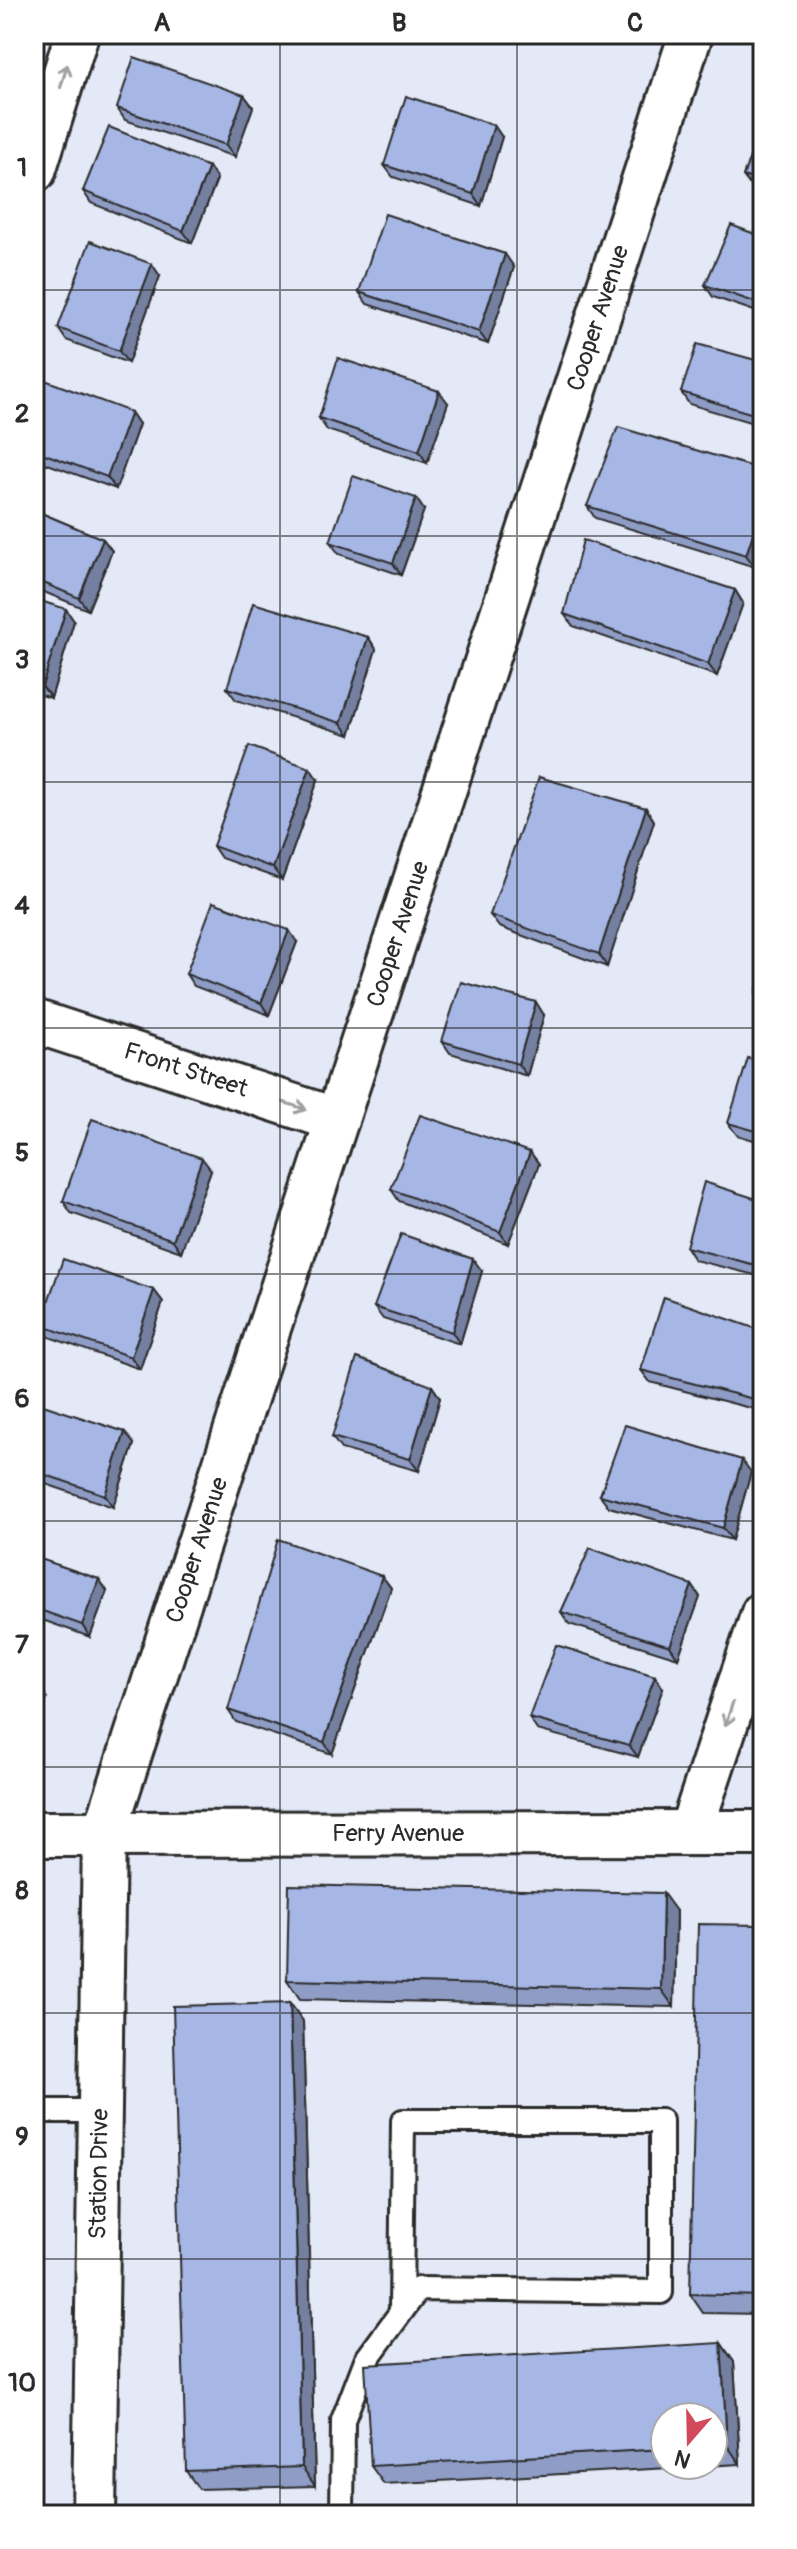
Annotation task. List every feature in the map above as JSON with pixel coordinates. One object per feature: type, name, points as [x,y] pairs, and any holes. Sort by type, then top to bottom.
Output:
[{"type":"main road","name":"Ferry Avenue","points":[[34,1834],[763,1833]]},
{"type":"street","points":[[34,171],[77,34]]},
{"type":"street","name":"Cooper Avenue","points":[[104,1834],[691,34]]},
{"type":"street","name":"Front Street","points":[[34,1021],[337,1120]]},
{"type":"street","points":[[690,1833],[763,1613]]},
{"type":"street","name":"Station Drive","points":[[94,2515],[104,1834]]},
{"type":"lane","points":[[34,2111],[100,2111]]},
{"type":"lane","points":[[342,2515],[343,2420],[366,2360],[418,2289],[661,2292],[661,2121],[403,2121],[401,2311]]},
{"type":"building","points":[[134,57],[244,95],[226,145],[117,108]]},
{"type":"building","points":[[406,96],[494,125],[473,194],[384,165]]},
{"type":"building","points":[[763,122],[763,182],[743,176]]},
{"type":"building","points":[[109,127],[209,167],[183,231],[83,191]]},
{"type":"building","points":[[385,214],[505,254],[479,332],[359,292]]},
{"type":"building","points":[[731,225],[763,237],[763,305],[705,285]]},
{"type":"building","points":[[90,241],[152,264],[119,351],[58,328]]},
{"type":"building","points":[[697,344],[763,362],[763,417],[681,392]]},
{"type":"building","points":[[338,358],[439,391],[419,451],[319,418]]},
{"type":"building","points":[[34,376],[131,412],[107,477],[34,450]]},
{"type":"building","points":[[618,427],[763,470],[763,503],[746,555],[587,506]]},
{"type":"building","points":[[353,476],[416,498],[393,563],[330,542]]},
{"type":"building","points":[[34,510],[103,539],[79,598],[34,579]]},
{"type":"building","points":[[583,540],[735,590],[708,664],[564,614]]},
{"type":"building","points":[[34,599],[66,609],[42,686],[34,684]]},
{"type":"building","points":[[253,603],[368,637],[341,723],[227,688]]},
{"type":"building","points":[[249,746],[310,768],[273,868],[213,846]]},
{"type":"building","points":[[539,777],[646,808],[599,954],[490,915]]},
{"type":"building","points":[[213,902],[289,930],[261,1003],[186,974]]},
{"type":"building","points":[[763,968],[763,996],[756,993]]},
{"type":"building","points":[[461,982],[536,1002],[518,1064],[442,1041]]},
{"type":"building","points":[[748,1058],[763,1063],[763,1133],[728,1123]]},
{"type":"building","points":[[420,1115],[530,1152],[500,1232],[391,1189]]},
{"type":"building","points":[[92,1119],[202,1158],[173,1240],[63,1201]]},
{"type":"building","points":[[704,1182],[763,1201],[763,1267],[686,1247]]},
{"type":"building","points":[[401,1234],[473,1259],[452,1332],[374,1307]]},
{"type":"building","points":[[63,1259],[154,1290],[131,1357],[40,1325]]},
{"type":"building","points":[[664,1297],[763,1331],[763,1373],[754,1399],[641,1370]]},
{"type":"building","points":[[357,1358],[432,1386],[410,1459],[332,1437]]},
{"type":"building","points":[[34,1402],[125,1432],[105,1495],[34,1471]]},
{"type":"building","points":[[625,1425],[742,1460],[723,1528],[600,1495]]},
{"type":"building","points":[[278,1539],[382,1576],[324,1742],[228,1710]]},
{"type":"building","points":[[590,1548],[692,1585],[670,1646],[561,1612]]},
{"type":"building","points":[[34,1557],[99,1579],[82,1625],[34,1608]]},
{"type":"building","points":[[556,1645],[655,1676],[629,1745],[529,1718]]},
{"type":"building","points":[[34,1685],[39,1686],[34,1702]]},
{"type":"building","points":[[289,1885],[663,1893],[661,1989],[287,1980]]},
{"type":"building","points":[[698,1924],[763,1925],[763,2296],[690,2294]]},
{"type":"building","points":[[290,2003],[302,2467],[186,2471],[173,2006]]},
{"type":"building","points":[[721,2343],[724,2401],[649,2401],[649,2450],[371,2466],[365,2364]]}]
